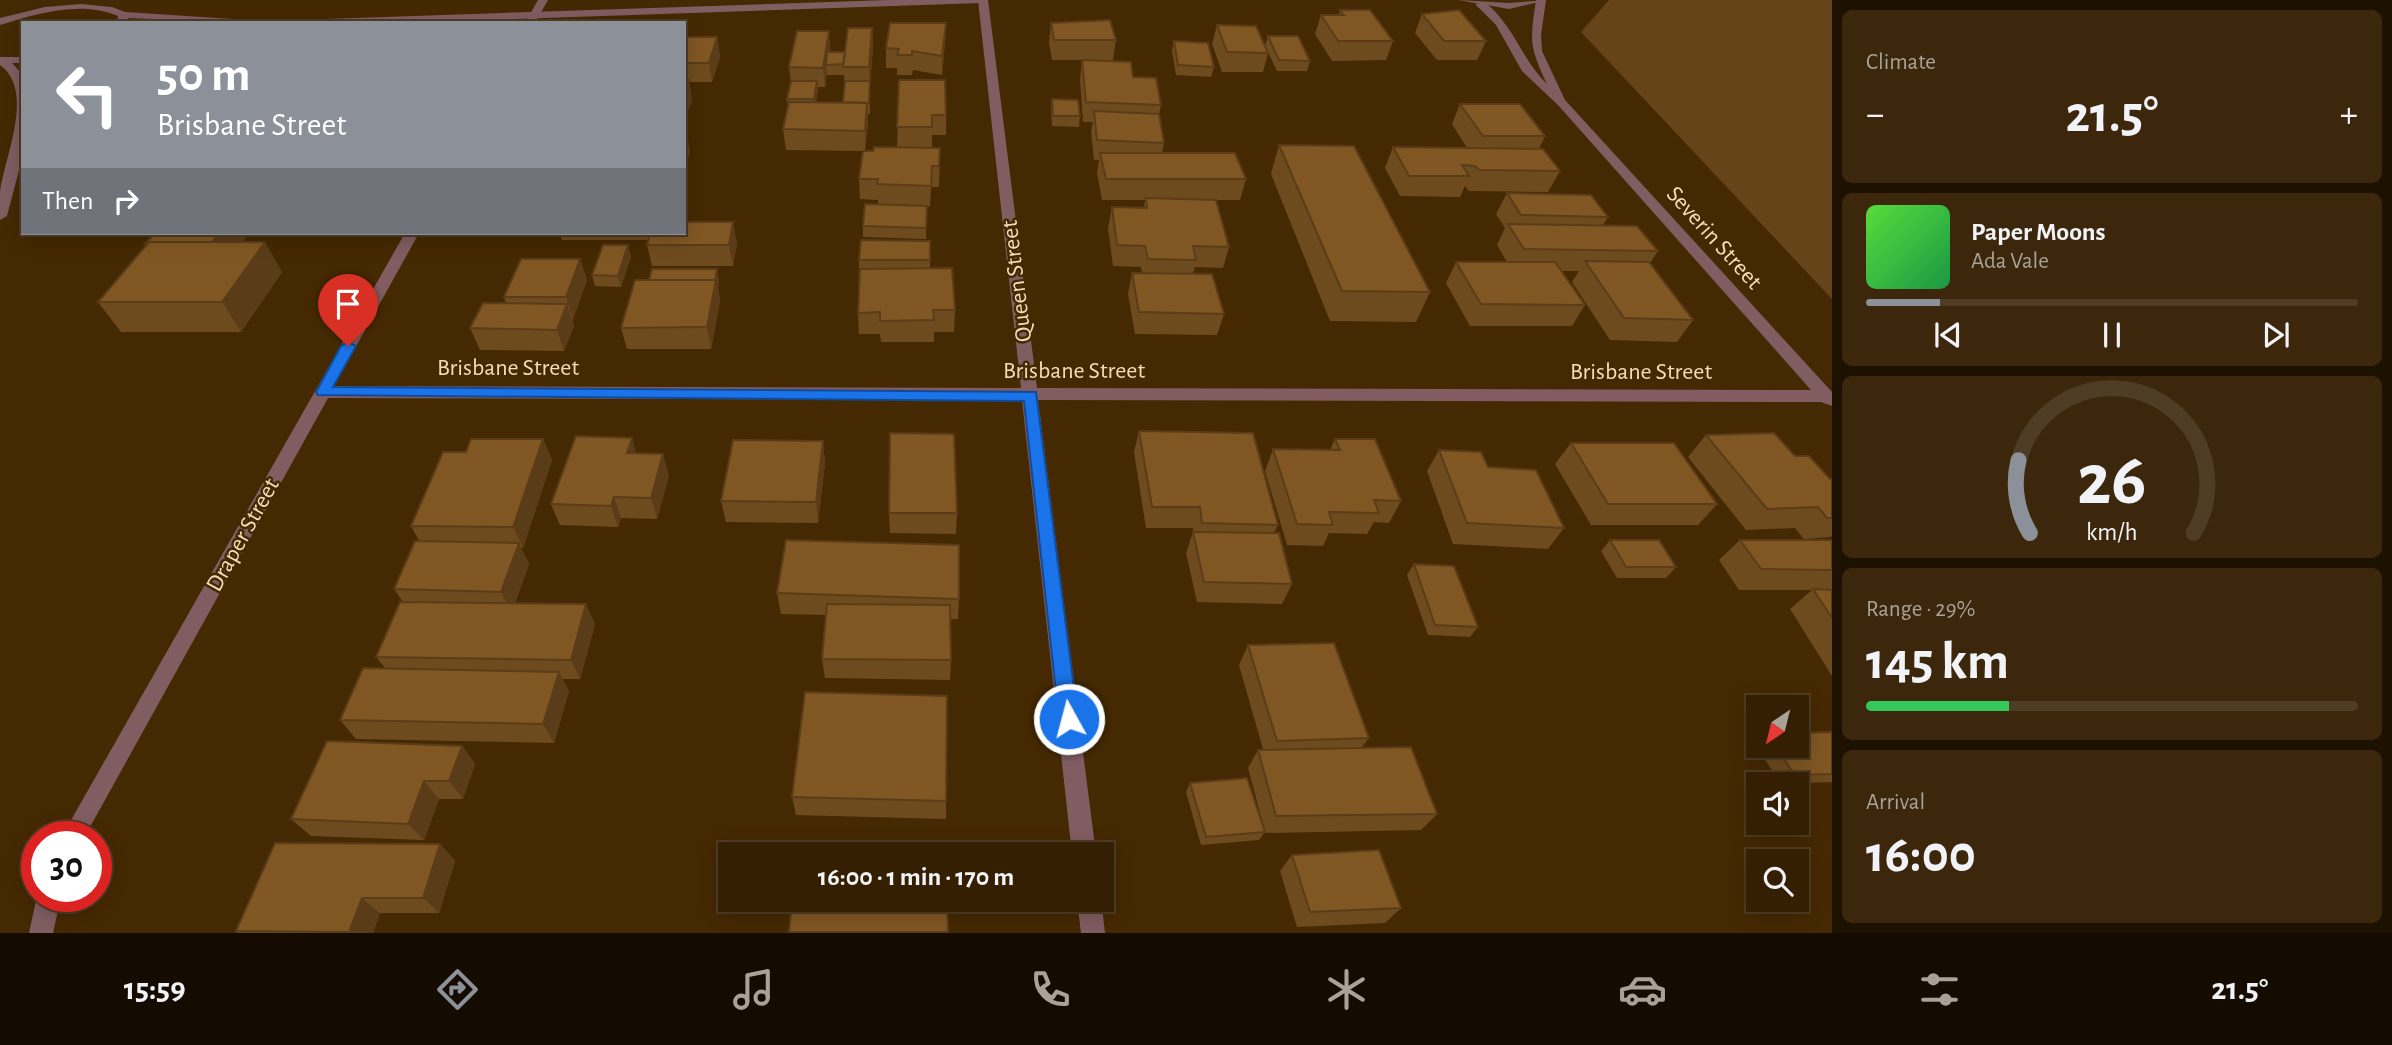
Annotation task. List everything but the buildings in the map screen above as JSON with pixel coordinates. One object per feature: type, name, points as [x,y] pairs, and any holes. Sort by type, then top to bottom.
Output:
[{"type":"street","points":[[19,14],[35,0]]},
{"type":"street","points":[[532,18],[543,0]]},
{"type":"street","points":[[390,21],[982,0]]},
{"type":"street","name":"Queen Street","points":[[982,0],[1083,842]]},
{"type":"street","points":[[1463,0],[1509,6],[1541,0]]},
{"type":"street","name":"Severin Street","points":[[1541,0],[1537,51],[1562,103]]},
{"type":"street","points":[[2,20],[43,7],[89,1],[114,6],[122,19],[185,21]]},
{"type":"street","name":"Severin Street","points":[[1480,4],[1501,20],[1514,50],[1534,80],[1562,103],[1829,400]]},
{"type":"street","points":[[0,60],[21,60]]},
{"type":"street","points":[[0,60],[13,68],[21,81],[21,139],[0,216]]},
{"type":"street","name":"Draper Street","points":[[81,821],[411,235]]},
{"type":"street","name":"Brisbane Street","points":[[323,392],[1829,400]]},
{"type":"street","points":[[41,933],[46,912]]},
{"type":"street","points":[[1090,912],[1093,933]]},
{"type":"shaded area","points":[[1609,0],[1832,0],[1832,299],[1581,32]]},
{"type":"route","points":[[348,346],[323,392],[1031,396],[1069,719]]}]
